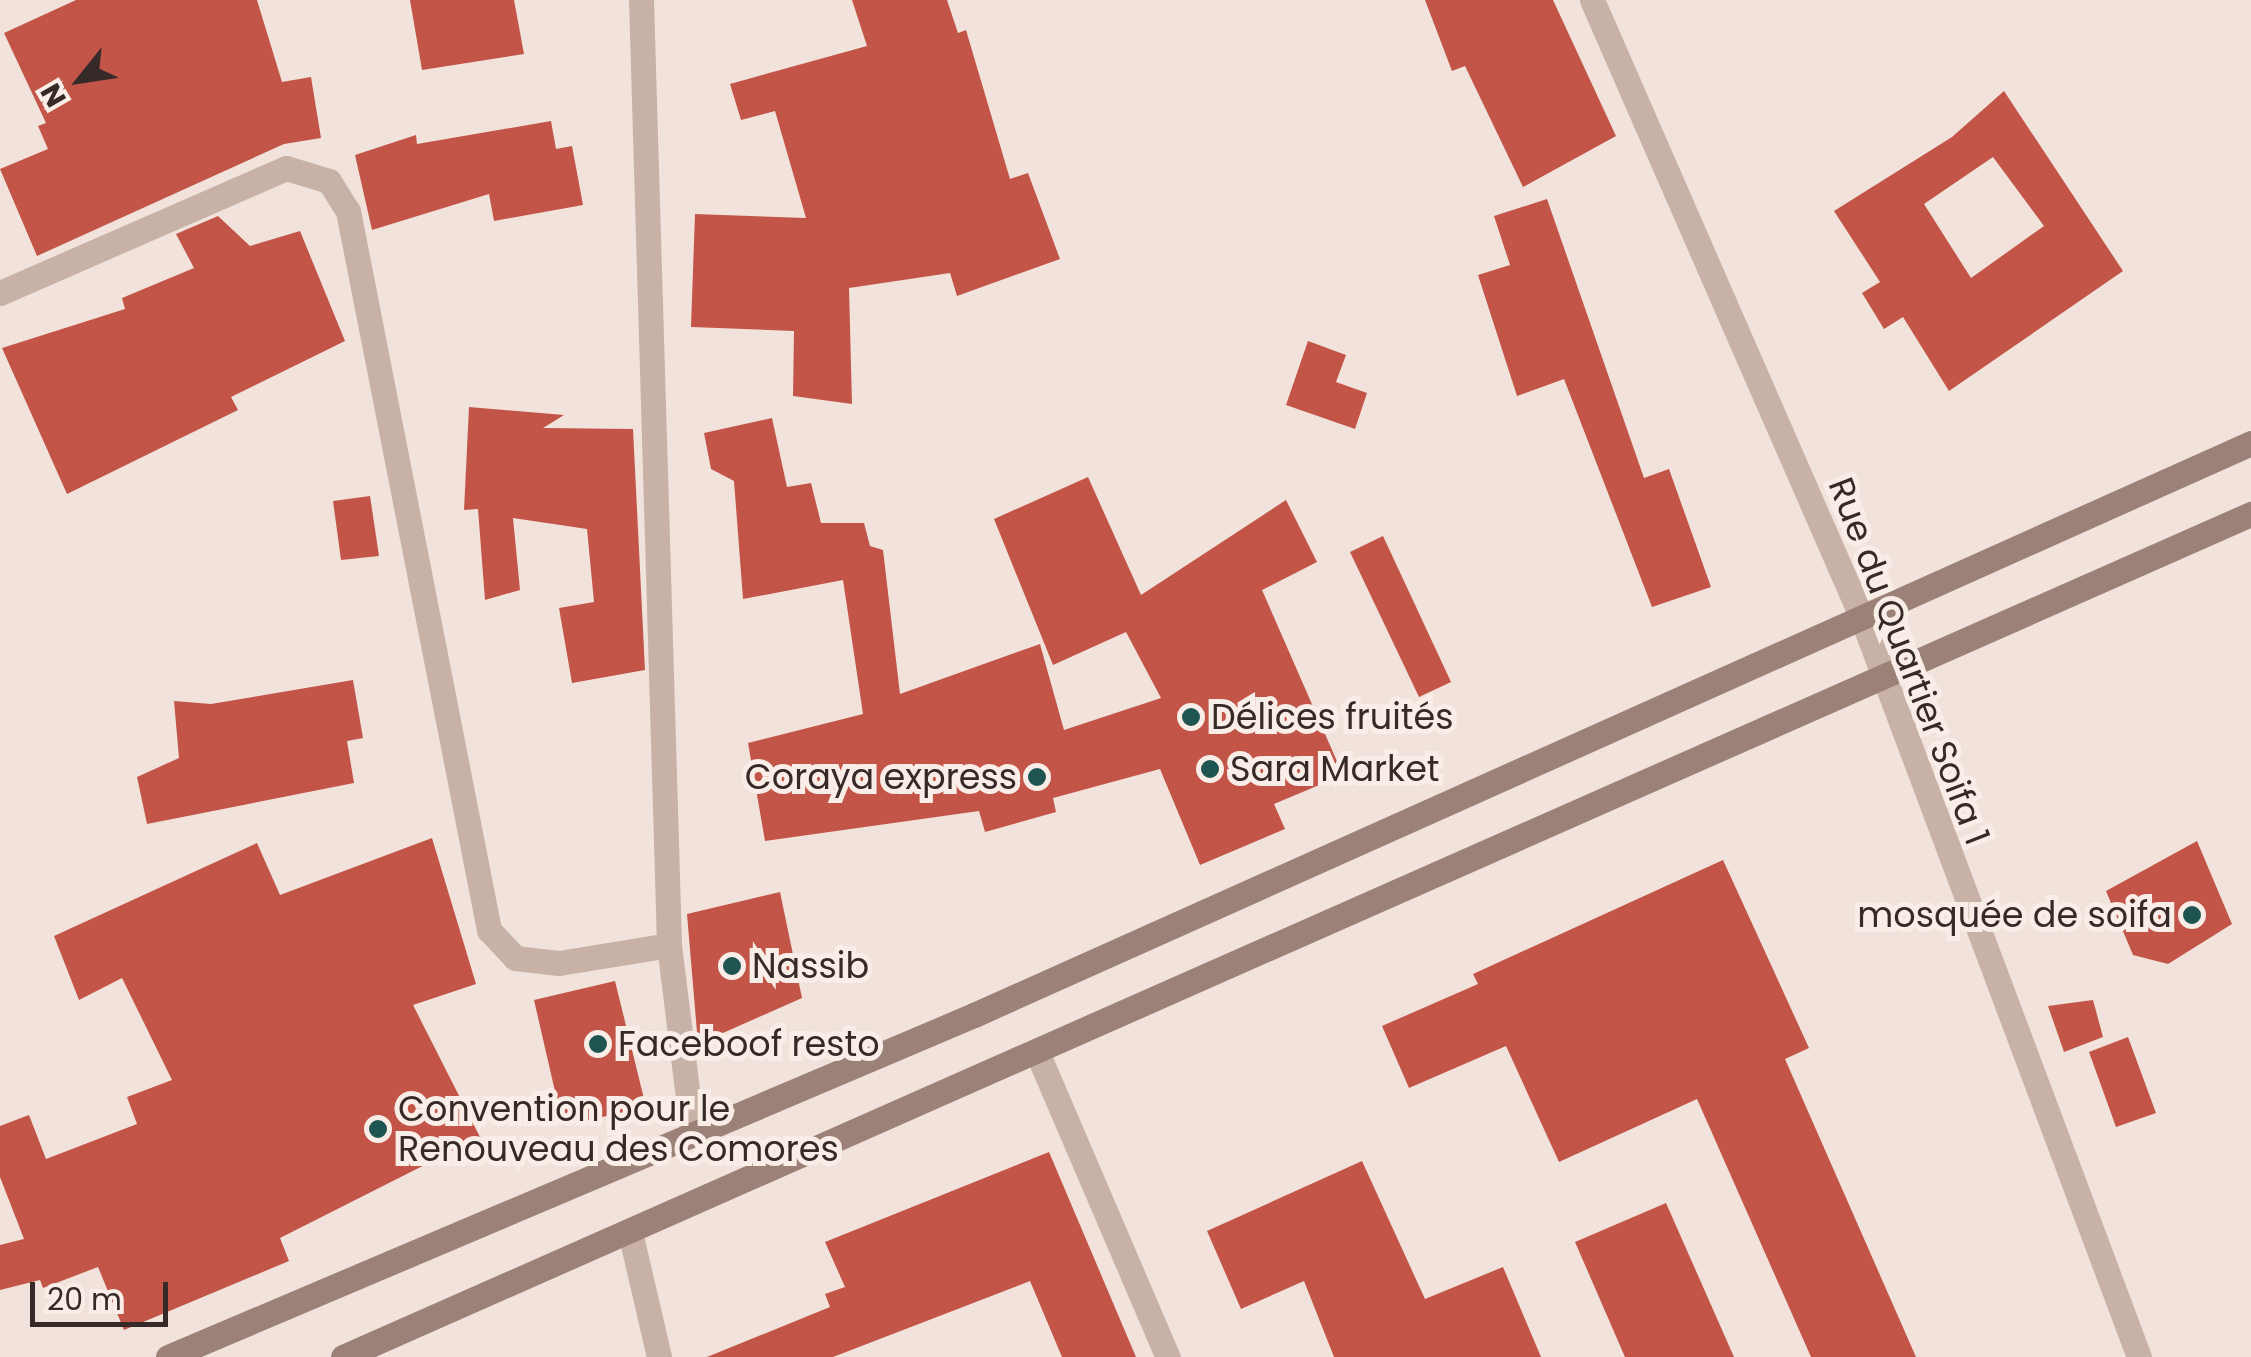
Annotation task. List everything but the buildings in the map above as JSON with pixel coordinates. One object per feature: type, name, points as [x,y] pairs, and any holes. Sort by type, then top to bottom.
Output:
[{"type":"main road","points":[[168,1357],[692,1130],[974,1015],[2251,443]]},
{"type":"main road","points":[[343,1357],[1881,681],[2251,514]]},
{"type":"street","points":[[641,0],[669,945],[692,1130]]},
{"type":"street","name":"Rue du Quartier Soifa 1","points":[[1592,0],[1862,618],[1881,681],[2139,1357]]},
{"type":"street","points":[[0,293],[286,168],[329,180],[348,211],[488,930],[514,958],[559,963],[669,945]]},
{"type":"street","points":[[1037,1052],[1168,1357]]},
{"type":"street","points":[[630,1232],[660,1357]]},
{"type":"place","name":"Délices fruités","points":[[1191,717]]},
{"type":"place","name":"Sara Market","points":[[1210,769]]},
{"type":"place","name":"Coraya express","points":[[1037,777]]},
{"type":"place","name":"mosquée de soifa","points":[[2192,915]]},
{"type":"place","name":"Nassib","points":[[732,966]]},
{"type":"place","name":"Faceboof resto","points":[[598,1044]]},
{"type":"place","name":"Convention pour le Renouveau des Comores","points":[[378,1129]]}]
